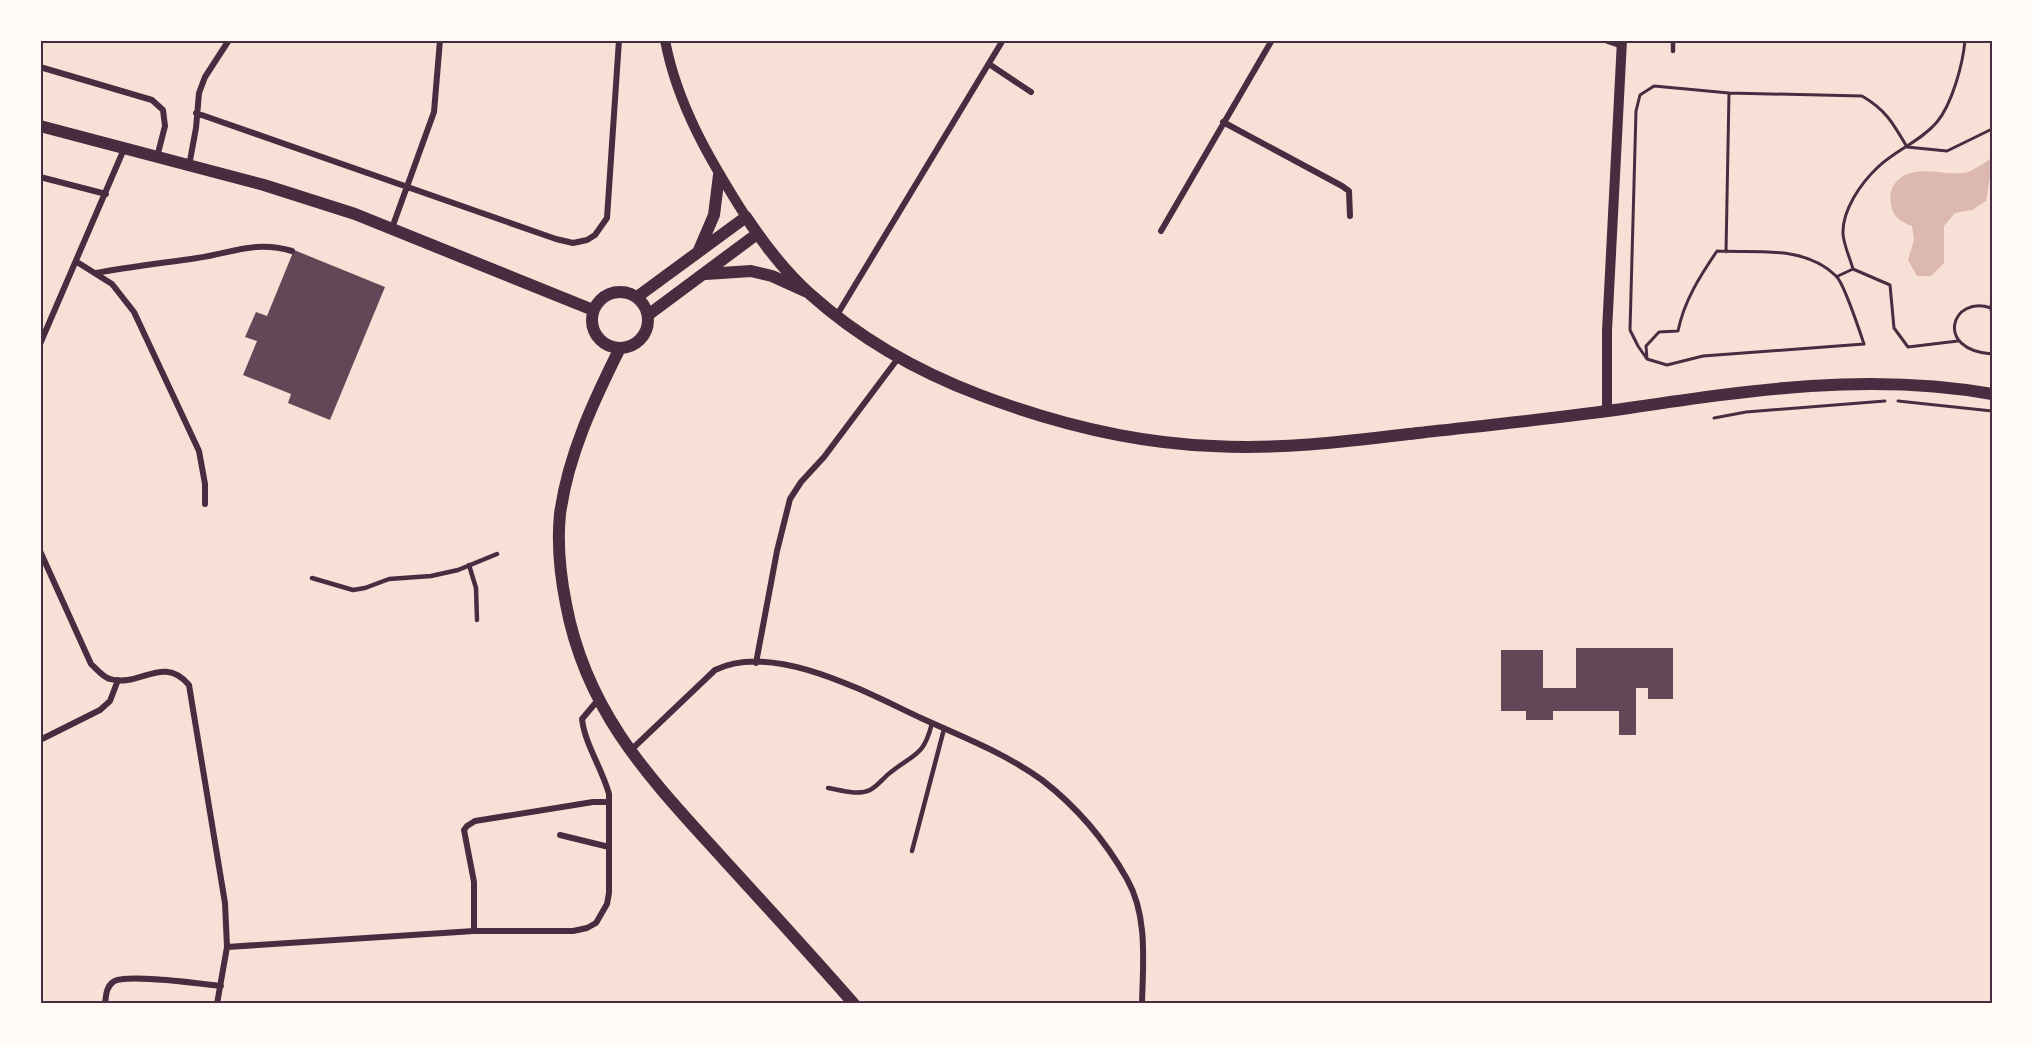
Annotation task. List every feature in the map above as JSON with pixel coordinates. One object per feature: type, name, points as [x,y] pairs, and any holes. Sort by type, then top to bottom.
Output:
[{"type":"main road","points":[[40,126],[264,185],[356,214],[593,310]]},
{"type":"main road","points":[[697,253],[714,215],[719,175]]},
{"type":"main road","points":[[637,297],[746,217],[757,234],[808,293]]},
{"type":"main road","points":[[648,315],[757,234]]},
{"type":"main road","points":[[704,274],[751,271],[772,276],[808,293],[898,357],[964,389],[1040,416],[1144,439],[1212,446],[1294,445],[1395,436],[1607,411],[1756,390],[1848,383],[1910,384],[1992,394]]},
{"type":"main road","points":[[622,291],[637,297],[643,305],[648,315],[646,329],[639,340],[627,347],[608,345],[595,333],[591,322],[593,310],[598,301],[611,293],[622,291]]},
{"type":"main road","points":[[620,348],[591,408],[578,444],[561,513],[559,559],[570,625],[581,660],[598,700],[630,751],[698,831],[854,1004]]},
{"type":"street","points":[[189,166],[199,93],[205,77],[229,40]]},
{"type":"street","points":[[392,228],[435,112],[440,40]]},
{"type":"street","points":[[196,113],[556,239],[579,243],[596,235],[607,218],[619,40]]},
{"type":"street","points":[[665,40],[681,97],[696,132],[719,175],[746,217]]},
{"type":"street","points":[[837,315],[1003,40]]},
{"type":"street","points":[[1161,231],[1272,40]]},
{"type":"street","points":[[1605,40],[1622,43],[1608,319],[1607,411]]},
{"type":"street","points":[[989,64],[1031,92]]},
{"type":"street","points":[[40,67],[152,100],[163,110],[165,126],[157,157]]},
{"type":"street","points":[[1223,122],[1349,191],[1350,216]]},
{"type":"street","points":[[40,344],[124,149]]},
{"type":"street","points":[[40,177],[106,194]]},
{"type":"street","points":[[95,273],[218,255],[259,245],[292,251]]},
{"type":"street","points":[[77,262],[117,289],[134,312],[199,451],[205,484],[205,504]]},
{"type":"street","points":[[756,663],[777,551],[790,500],[801,482],[824,457],[898,357]]},
{"type":"street","points":[[40,551],[92,664],[105,677],[125,680],[165,671],[180,675],[189,685],[225,903],[227,947],[217,1004]]},
{"type":"street","points":[[630,751],[715,670],[737,663],[756,663],[824,674],[1008,759],[1042,780],[1080,813],[1099,835],[1128,880],[1138,907],[1142,927],[1142,1004]]},
{"type":"street","points":[[40,741],[100,710],[110,701],[118,680]]},
{"type":"street","points":[[227,947],[474,931],[587,928],[596,922],[607,904],[609,893],[609,802],[605,781],[583,730],[582,719],[598,700]]},
{"type":"street","points":[[474,931],[474,882],[464,830],[467,826],[475,821],[492,818],[592,802],[609,802]]},
{"type":"street","points":[[560,835],[609,847]]},
{"type":"street","points":[[105,1004],[108,988],[118,979],[153,979],[221,986]]},
{"type":"lane","points":[[1673,40],[1673,51]]},
{"type":"lane","points":[[312,578],[353,590],[365,588],[383,580],[431,576],[497,554]]},
{"type":"lane","points":[[468,565],[476,588],[477,620]]},
{"type":"lane","points":[[828,788],[859,793],[870,790],[891,772],[919,754],[926,745],[932,723]]},
{"type":"lane","points":[[912,851],[944,729]]},
{"type":"path","points":[[1853,269],[1843,237],[1846,214],[1855,196],[1879,166],[1930,129],[1942,116],[1958,77],[1965,40]]},
{"type":"path","points":[[1647,359],[1646,346],[1659,332],[1678,331],[1682,313],[1699,277],[1717,251],[1788,252],[1816,262],[1838,276],[1864,344],[1703,356],[1667,365],[1647,359],[1630,330],[1636,111],[1640,95],[1654,86],[1729,93],[1862,96],[1878,106],[1893,123],[1907,147]]},
{"type":"path","points":[[1726,252],[1729,93]]},
{"type":"path","points":[[1907,147],[1947,152],[1992,129]]},
{"type":"path","points":[[1838,276],[1853,269],[1890,285],[1894,328],[1908,347],[1958,341]]},
{"type":"path","points":[[1992,296],[1992,317]]},
{"type":"path","points":[[1991,308],[1978,305],[1961,313],[1954,330],[1958,341],[1976,353],[1992,354]]},
{"type":"path","points":[[1714,418],[1746,412],[1891,400],[1992,411]]},
{"type":"shaded area","points":[[1992,158],[1992,175],[1986,201],[1972,210],[1955,213],[1944,226],[1944,263],[1931,276],[1917,276],[1908,260],[1914,240],[1912,226],[1898,218],[1893,212],[1890,201],[1894,184],[1912,172],[1968,172]]},
{"type":"building","points":[[294,250],[385,287],[330,420],[288,403],[291,394],[243,375],[257,341],[245,337],[256,312],[267,316]]},
{"type":"building","points":[[1576,648],[1673,648],[1673,699],[1648,699],[1648,688],[1636,688],[1636,735],[1619,735],[1619,711],[1553,711],[1553,720],[1526,720],[1526,711],[1501,711],[1501,650],[1543,650],[1543,688],[1576,688]]}]
